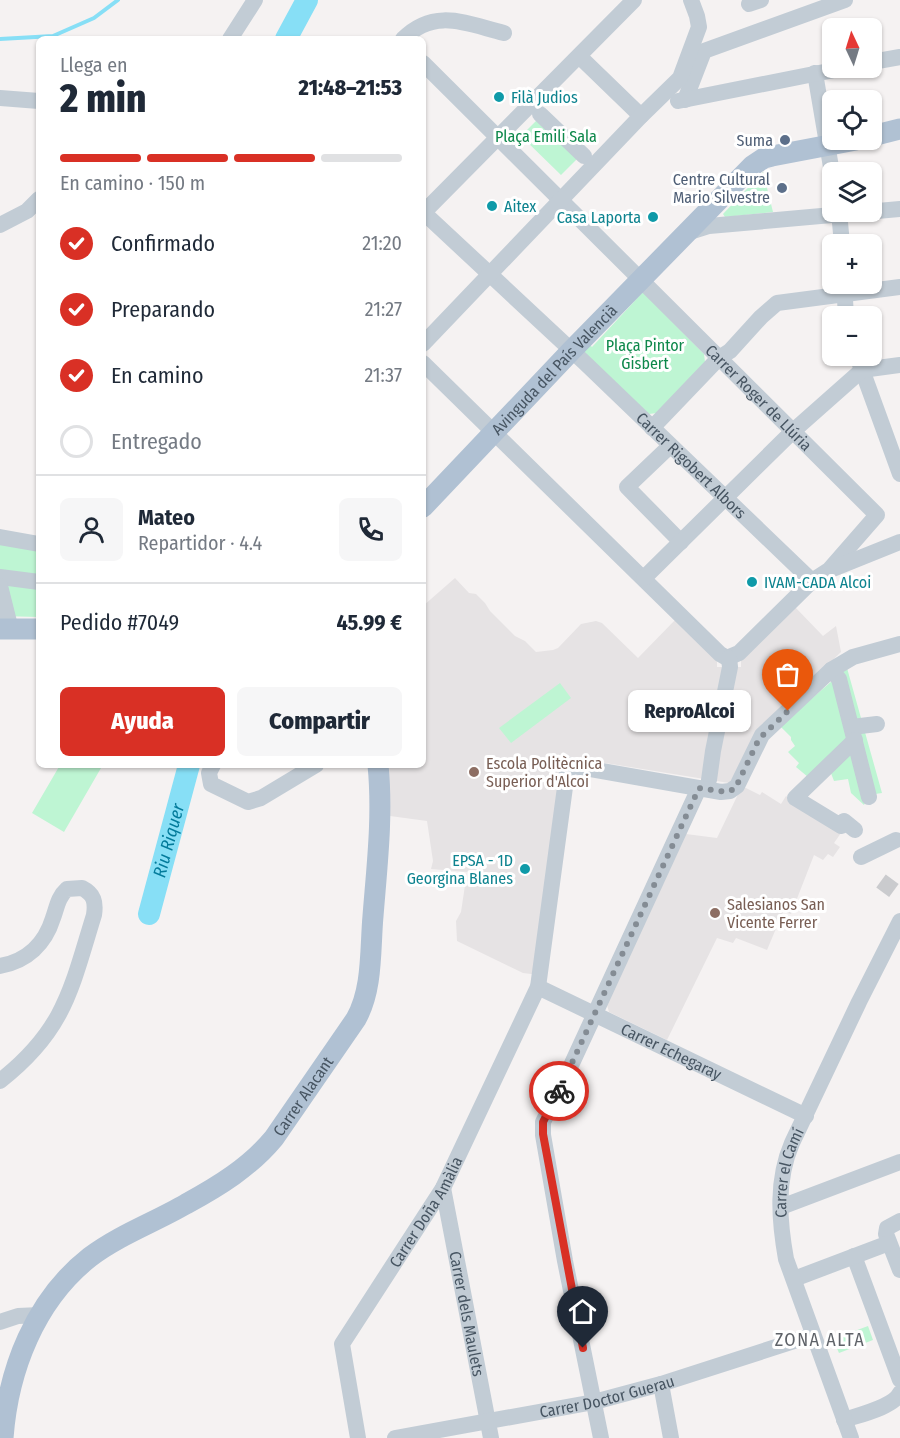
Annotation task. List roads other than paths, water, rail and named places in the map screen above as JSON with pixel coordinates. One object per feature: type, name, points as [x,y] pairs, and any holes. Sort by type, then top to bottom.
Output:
[{"type":"main road","points":[[882,134],[900,129]]},
{"type":"main road","name":"Avinguda del País Valencià","points":[[426,504],[571,351],[757,162],[772,156],[822,147]]},
{"type":"main road","points":[[6,629],[36,629]]},
{"type":"main road","name":"Carrer Alacant","points":[[3,1438],[10,1389],[21,1356],[40,1315],[61,1284],[91,1256],[234,1176],[258,1156],[274,1138],[363,1007],[368,978],[380,821],[378,768]]},
{"type":"street","points":[[232,36],[255,0]]},
{"type":"street","points":[[426,210],[634,0]]},
{"type":"street","points":[[426,341],[683,73],[699,27],[691,0]]},
{"type":"street","points":[[685,100],[704,51],[845,0]]},
{"type":"street","points":[[407,36],[420,27],[442,19],[504,33]]},
{"type":"street","points":[[579,56],[641,116]]},
{"type":"street","points":[[882,60],[900,57]]},
{"type":"street","points":[[426,66],[562,200]]},
{"type":"street","points":[[665,93],[672,99],[685,100],[822,72]]},
{"type":"street","points":[[815,73],[822,112]]},
{"type":"street","points":[[0,98],[36,101]]},
{"type":"street","points":[[540,114],[584,156]]},
{"type":"street","name":"Carrer Roger de Llúria","points":[[562,200],[877,515],[830,570]]},
{"type":"street","points":[[0,225],[20,216],[36,202]]},
{"type":"street","points":[[882,210],[900,209]]},
{"type":"street","points":[[687,233],[709,226],[822,215]]},
{"type":"street","name":"Carrer Rigobert Albors","points":[[426,216],[812,581]]},
{"type":"street","points":[[882,287],[900,287]]},
{"type":"street","points":[[652,428],[719,358],[730,351],[777,303],[822,293]]},
{"type":"street","points":[[882,364],[900,365]]},
{"type":"street","points":[[426,366],[725,656],[730,667],[704,784],[543,1122],[543,1134],[565,1261],[601,1438]]},
{"type":"street","points":[[644,578],[857,366]]},
{"type":"street","points":[[861,366],[900,474]]},
{"type":"street","points":[[670,446],[627,487],[681,542]]},
{"type":"street","points":[[0,537],[36,543]]},
{"type":"street","points":[[725,656],[739,653],[812,581],[830,570],[900,542]]},
{"type":"street","points":[[0,577],[36,582]]},
{"type":"street","points":[[0,586],[6,629]]},
{"type":"street","points":[[704,784],[726,792],[735,789],[762,735],[838,666],[862,654],[900,644]]},
{"type":"street","points":[[838,666],[839,679],[862,729],[869,797]]},
{"type":"street","points":[[855,830],[844,821],[841,826],[795,798],[862,729]]},
{"type":"street","name":"Carrer Doña Amàlia","points":[[358,1438],[342,1344],[443,1188],[538,987],[568,765],[704,784]]},
{"type":"street","points":[[212,768],[209,773],[211,784],[248,802],[261,798],[311,768]]},
{"type":"street","points":[[861,857],[896,840]]},
{"type":"street","points":[[0,966],[26,956],[40,945],[52,922],[60,896],[67,889],[82,888],[92,894],[95,906],[94,915],[65,1006],[38,1047],[0,1081]]},
{"type":"street","name":"Carrer el Camí","points":[[851,1438],[786,1259],[782,1237],[780,1189],[788,1153],[900,921]]},
{"type":"street","name":"Carrer Echegaray","points":[[538,987],[806,1116]]},
{"type":"street","points":[[781,1207],[900,1162]]},
{"type":"street","name":"Carrer dels Maulets","points":[[443,1188],[491,1438]]},
{"type":"street","points":[[900,1221],[887,1228],[886,1234],[900,1270]]},
{"type":"street","points":[[794,1279],[889,1243]]},
{"type":"street","points":[[854,1256],[900,1380]]},
{"type":"street","points":[[0,1322],[26,1315],[40,1315]]},
{"type":"street","name":"Carrer Doctor Guerau","points":[[395,1438],[594,1402],[660,1384],[813,1335]]},
{"type":"street","points":[[660,1384],[671,1438]]},
{"type":"street","points":[[844,1420],[891,1404],[900,1393]]},
{"type":"waterway","points":[[53,36],[94,18],[118,0]]},
{"type":"waterway","name":"Riu Riquer","points":[[288,36],[307,0]]},
{"type":"waterway","points":[[0,39],[36,37]]},
{"type":"waterway","name":"Riu Riquer","points":[[149,914],[188,768]]},
{"type":"tunnel","points":[[881,881],[900,895]]},
{"type":"place","name":"Filà Judios","points":[[499,97]]},
{"type":"place","name":"Suma","points":[[785,140]]},
{"type":"place","name":"Centre Cultural Mario Silvestre","points":[[782,188]]},
{"type":"place","name":"Aitex","points":[[492,206]]},
{"type":"place","name":"Casa Laporta","points":[[653,217]]},
{"type":"place","name":"IVAM-CADA Alcoi","points":[[752,582]]},
{"type":"place","name":"ReproAlcoi","points":[[788,711]]},
{"type":"place","name":"Escola Politècnica Superior d'Alcoi","points":[[474,772]]},
{"type":"place","name":"EPSA - 1D Georgina Blanes","points":[[525,869]]},
{"type":"place","name":"Salesianos San Vicente Ferrer","points":[[715,913]]},
{"type":"district","name":"ZONA ALTA","points":[[820,1340]]},
{"type":"park label","name":"Plaça Emili Sala","points":[[546,136]]},
{"type":"park label","name":"Plaça Pintor Gisbert","points":[[645,354]]}]
